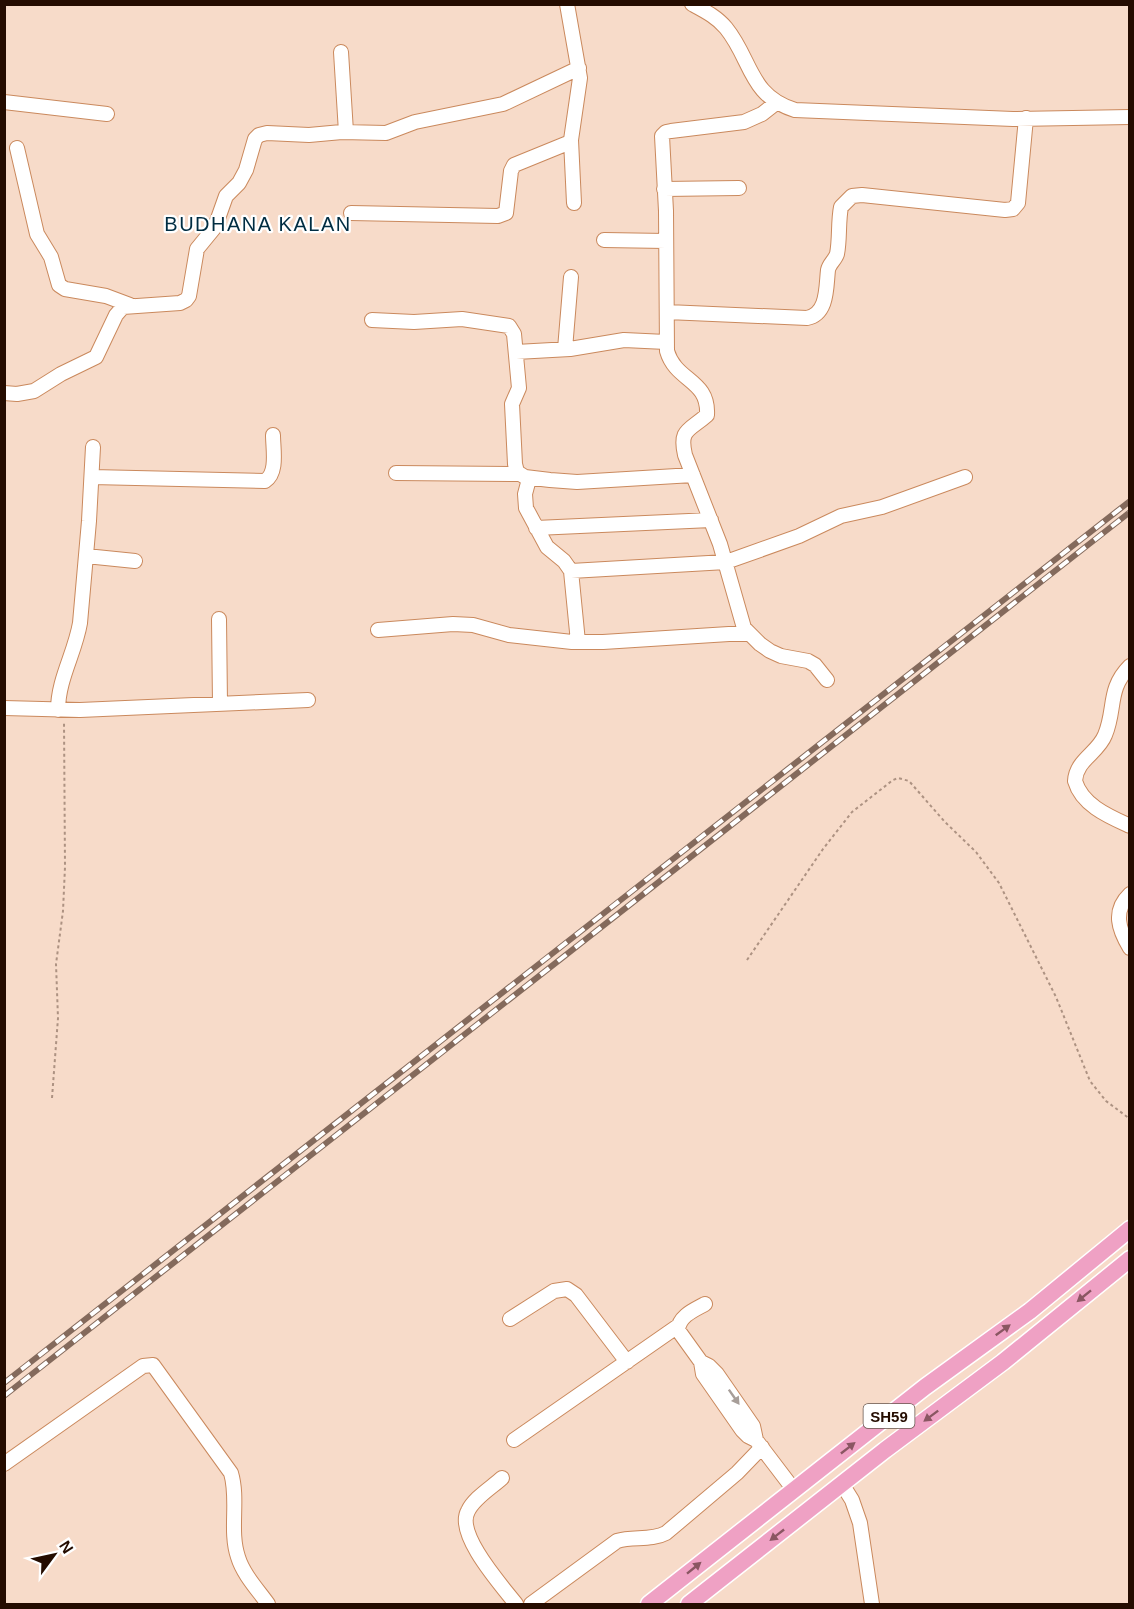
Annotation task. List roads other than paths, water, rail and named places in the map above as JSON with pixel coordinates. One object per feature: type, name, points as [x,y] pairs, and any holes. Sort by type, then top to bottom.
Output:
[{"type":"main road","name":"SH59","points":[[649,1605],[925,1387],[1030,1311],[1130,1229]]},
{"type":"main road","name":"SH59","points":[[689,1605],[842,1484],[1003,1362],[1130,1259]]},
{"type":"street","points":[[567,4],[580,78],[571,140],[574,203]]},
{"type":"street","points":[[692,4],[708,8],[726,29],[762,91],[776,103],[795,111],[1013,119],[1130,117]]},
{"type":"street","points":[[341,52],[346,132]]},
{"type":"street","points":[[4,393],[17,394],[34,391],[61,374],[96,357],[118,310],[130,305],[180,303],[188,299],[197,249],[214,228],[226,196],[246,170],[257,136],[267,133],[309,135],[346,132],[387,133],[415,122],[489,108],[512,100],[579,68]]},
{"type":"street","points":[[4,102],[107,114]]},
{"type":"street","points":[[776,103],[762,114],[744,122],[671,131],[664,133],[661,139],[666,241],[666,342],[672,364],[700,390],[706,399],[706,416],[686,431],[683,437],[685,455],[726,562],[741,621],[749,634],[760,644],[781,656],[808,661],[815,665],[827,680]]},
{"type":"street","points":[[667,312],[807,318],[815,315],[822,306],[829,266],[837,252],[841,207],[852,196],[862,195],[1013,209],[1018,203],[1026,118]]},
{"type":"street","points":[[351,213],[503,215],[507,210],[511,171],[514,165],[571,140]]},
{"type":"street","points":[[17,148],[37,234],[51,256],[59,285],[65,289],[98,294],[130,305]]},
{"type":"street","points":[[664,189],[739,188]]},
{"type":"street","points":[[604,240],[666,241]]},
{"type":"street","points":[[565,349],[571,277]]},
{"type":"street","points":[[372,320],[414,322],[462,319],[506,325],[512,329],[519,388],[513,399],[512,413],[515,464],[524,477],[526,508],[536,528],[546,547],[564,561],[571,571],[578,642]]},
{"type":"street","points":[[516,351],[565,349],[624,340],[666,342]]},
{"type":"street","points":[[92,477],[265,481],[273,470],[273,435]]},
{"type":"street","points":[[61,710],[59,688],[77,638],[86,556],[93,447]]},
{"type":"street","points":[[396,473],[524,477],[577,482],[693,475]]},
{"type":"street","points":[[571,571],[726,562],[799,536],[841,516],[882,507],[965,477]]},
{"type":"street","points":[[536,528],[711,520]]},
{"type":"street","points":[[86,556],[135,561]]},
{"type":"street","points":[[219,619],[220,704]]},
{"type":"street","points":[[378,630],[453,624],[473,625],[509,635],[578,642],[729,633],[749,634]]},
{"type":"street","points":[[1130,666],[1117,682],[1104,737],[1082,762],[1075,781],[1083,796],[1096,808],[1130,826]]},
{"type":"street","points":[[4,708],[61,710],[308,700]]},
{"type":"street","points":[[1130,894],[1120,905],[1118,918],[1124,939],[1130,948]]},
{"type":"street","points":[[510,1319],[554,1291],[567,1289],[576,1295],[627,1362]]},
{"type":"street","points":[[514,1440],[678,1326],[687,1315],[705,1304]]},
{"type":"street","points":[[678,1326],[680,1334],[701,1362],[717,1374],[753,1425],[759,1444],[794,1490]]},
{"type":"street","points":[[4,1464],[143,1366],[153,1365],[231,1473],[234,1488],[237,1554],[242,1566],[268,1605]]},
{"type":"street","points":[[531,1605],[617,1541],[658,1537],[666,1533],[737,1473],[759,1444]]},
{"type":"street","points":[[502,1478],[468,1509],[465,1516],[466,1526],[470,1538],[484,1561],[516,1605]]},
{"type":"street","points":[[842,1484],[856,1509],[872,1605]]},
{"type":"railway","points":[[4,1383],[1130,501]]},
{"type":"railway","points":[[4,1396],[1130,512]]},
{"type":"district","name":"BUDHANA KALAN","points":[[258,224]]}]
